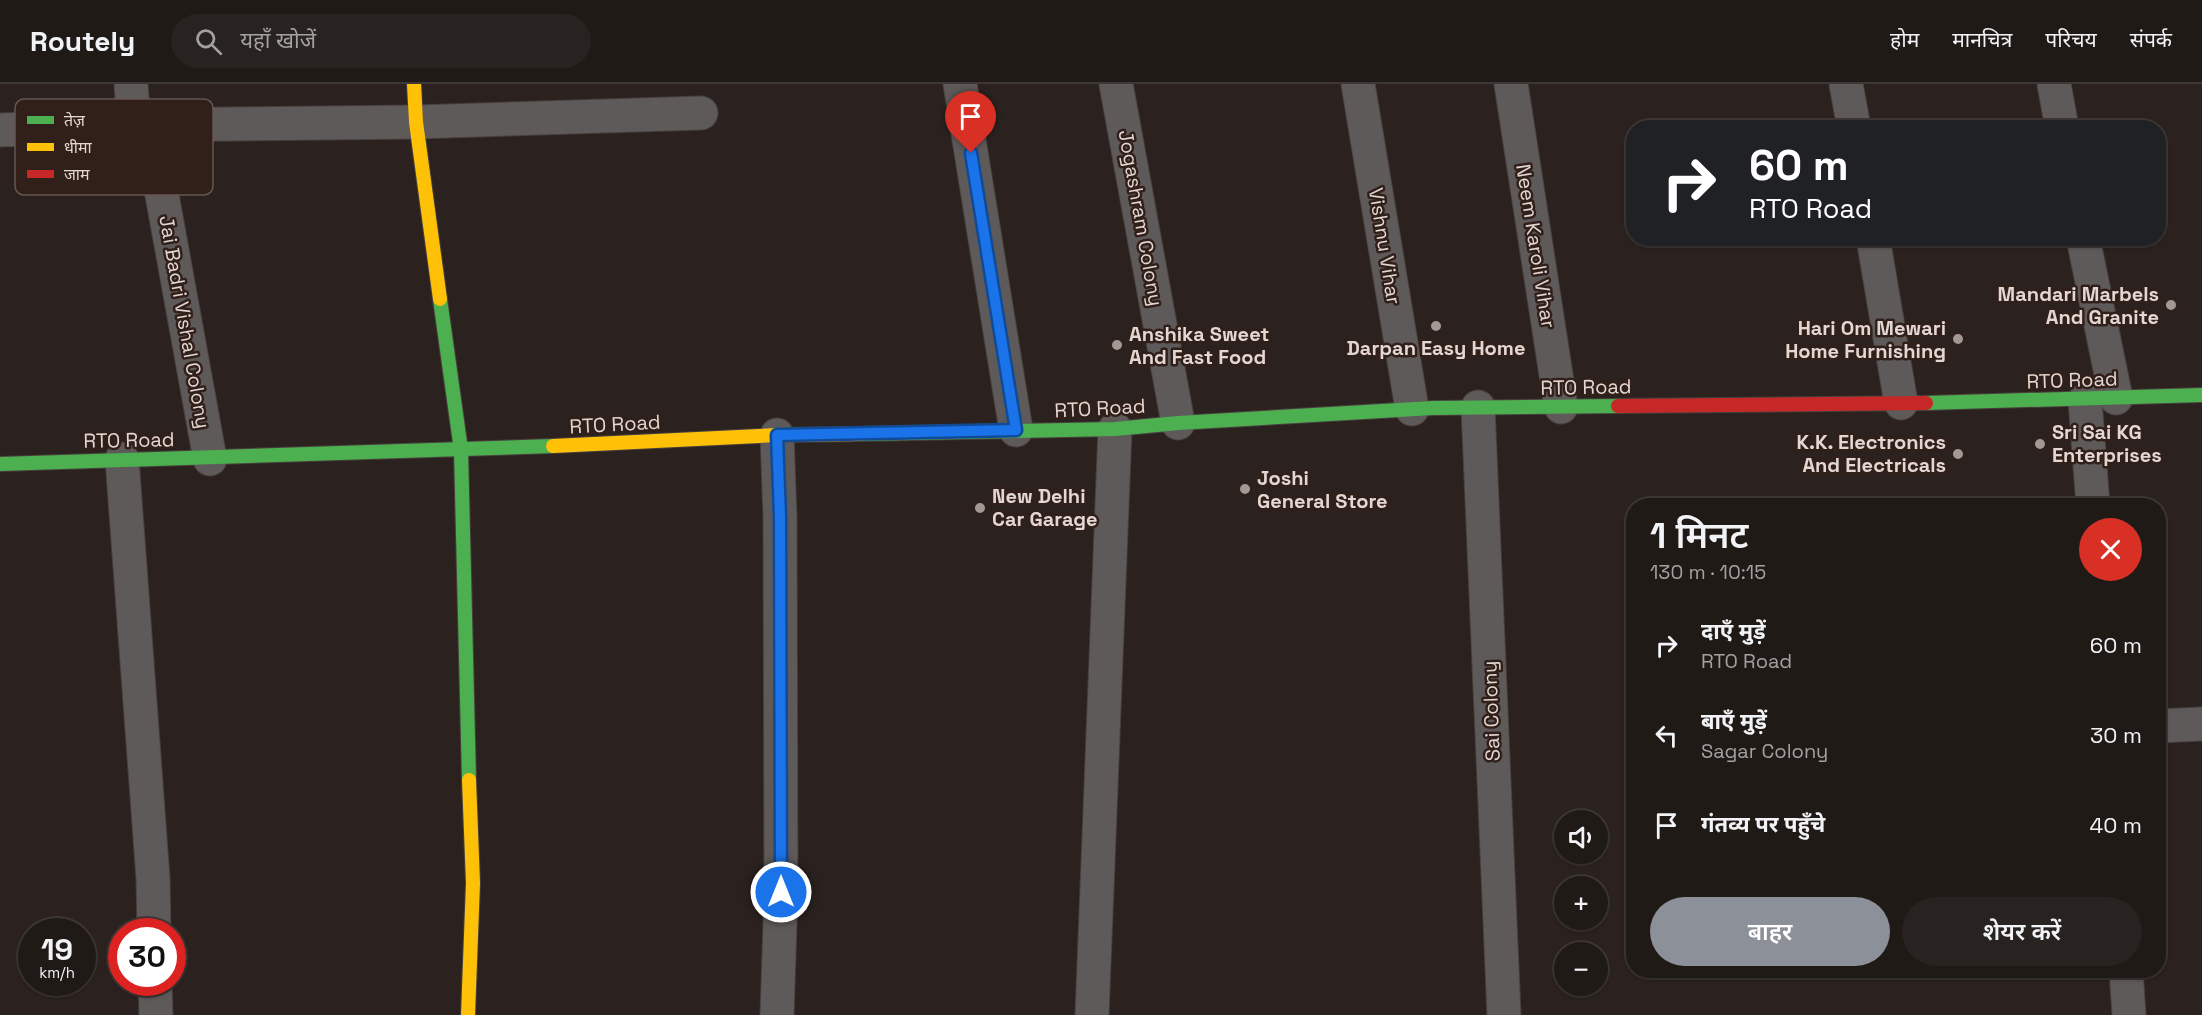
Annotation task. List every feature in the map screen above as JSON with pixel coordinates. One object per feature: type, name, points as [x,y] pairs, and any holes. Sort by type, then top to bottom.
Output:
[{"type":"street","name":"Jai Badri Vishal Colony","points":[[131,84],[132,99]]},
{"type":"street","points":[[414,84],[416,122],[461,450],[472,883],[468,1015]]},
{"type":"street","points":[[960,84],[1016,430]]},
{"type":"street","name":"Jogashram Colony","points":[[1116,84],[1178,423]]},
{"type":"street","name":"Vishnu Vihar","points":[[1358,84],[1412,409]]},
{"type":"street","name":"Neem Karoli Vihar","points":[[1511,84],[1561,407]]},
{"type":"street","points":[[1846,84],[1853,120]]},
{"type":"street","points":[[2054,84],[2061,120]]},
{"type":"street","points":[[213,124],[416,122],[701,113]]},
{"type":"street","points":[[0,130],[15,129]]},
{"type":"street","name":"Jai Badri Vishal Colony","points":[[162,195],[210,459]]},
{"type":"street","points":[[1874,246],[1901,404]]},
{"type":"street","points":[[2084,246],[2101,399],[2094,498]]},
{"type":"street","name":"RTO Road","points":[[0,464],[461,450],[777,435],[1114,429],[1412,409],[1901,404],[2202,394]]},
{"type":"street","name":"Sai Colony","points":[[1478,408],[1504,1015]]},
{"type":"street","points":[[1092,1015],[1114,429]]},
{"type":"street","points":[[777,435],[780,564],[781,892],[777,1015]]},
{"type":"street","points":[[122,459],[152,866],[154,918]]},
{"type":"street","points":[[2166,726],[2202,724]]},
{"type":"street","points":[[2126,978],[2128,1015]]},
{"type":"street","points":[[155,996],[156,1015]]},
{"type":"traffic: fast","points":[[440,299],[461,450],[469,780]]},
{"type":"traffic: fast","points":[[1926,403],[2202,395]]},
{"type":"traffic: fast","points":[[860,434],[1115,429],[1178,423],[1433,408],[1618,406]]},
{"type":"traffic: fast","points":[[0,464],[553,446]]},
{"type":"traffic: slow","points":[[414,84],[416,122],[440,299]]},
{"type":"traffic: slow","points":[[553,446],[777,435],[860,434]]},
{"type":"traffic: slow","points":[[468,1015],[473,883],[469,780]]},
{"type":"traffic: jam","points":[[1618,406],[1926,403]]},
{"type":"place","name":"Mandari Marbels And Granite","points":[[2171,305]]},
{"type":"place","name":"Darpan Easy Home","points":[[1436,326]]},
{"type":"place","name":"Hari Om Mewari Home Furnishing","points":[[1958,339]]},
{"type":"place","name":"Anshika Sweet And Fast Food","points":[[1117,345]]},
{"type":"place","name":"Sri Sai KG Enterprises","points":[[2040,444]]},
{"type":"place","name":"K.K. Electronics And Electricals","points":[[1958,454]]},
{"type":"place","name":"Joshi General Store","points":[[1245,489]]},
{"type":"place","name":"New Delhi Car Garage","points":[[980,508]]},
{"type":"route","points":[[781,892],[780,517],[777,435],[1016,430],[971,153]]}]
